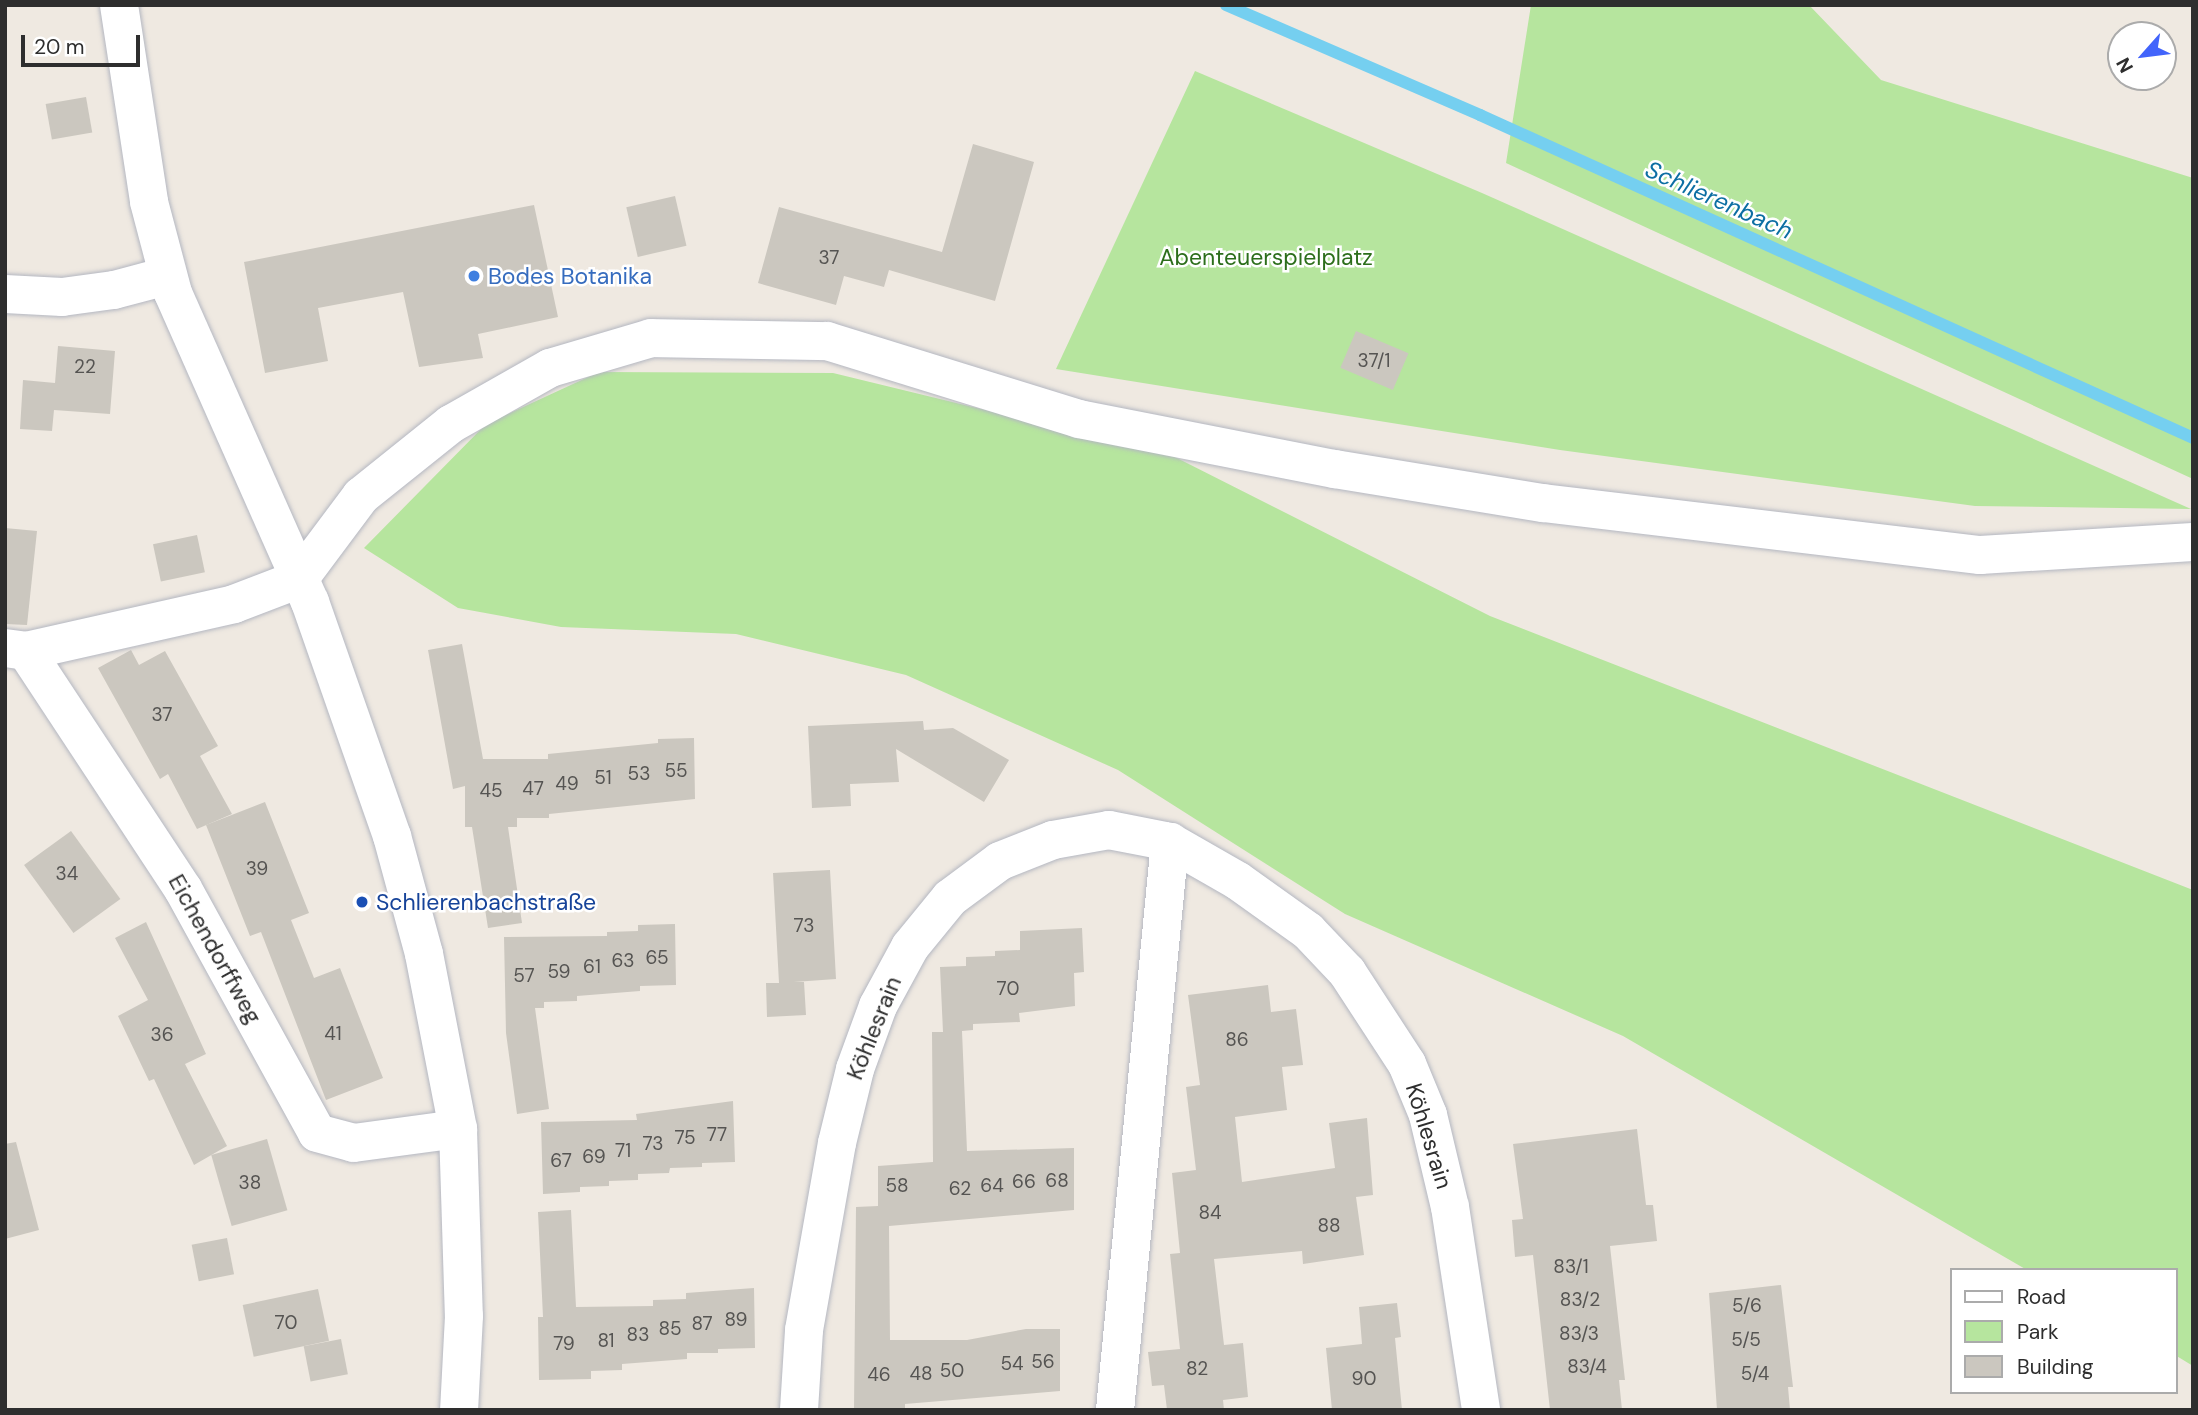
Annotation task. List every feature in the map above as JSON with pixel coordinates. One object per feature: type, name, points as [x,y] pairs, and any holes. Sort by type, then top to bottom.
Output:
[{"type":"street","points":[[119,5],[149,202],[167,276],[299,579],[392,836],[424,954],[458,1129],[464,1316],[459,1410]]},
{"type":"street","points":[[5,294],[62,297],[114,290],[167,276]]},
{"type":"street","points":[[299,579],[360,496],[451,424],[550,368],[651,338],[827,341],[1079,419],[1335,469],[1543,503],[1980,555],[2193,542]]},
{"type":"street","name":"Eichendorffweg","points":[[299,579],[234,604],[16,649],[183,889],[317,1133],[354,1143],[458,1129]]},
{"type":"street","name":"Köhlesrain","points":[[799,1410],[804,1330],[836,1143],[855,1069],[878,1006],[910,947],[950,898],[1000,861],[1053,840],[1109,830],[1170,842],[1238,881],[1308,932],[1348,972],[1407,1064],[1428,1115],[1450,1207],[1481,1410]]},
{"type":"street","points":[[1115,1410],[1170,842]]},
{"type":"green space","points":[[1531,5],[1809,5],[1881,80],[2193,178],[2193,479],[1506,163]]},
{"type":"green space","name":"Abenteuerspielplatz","points":[[1195,71],[1482,193],[2191,509],[1975,506],[1560,450],[1056,369]]},
{"type":"green space","points":[[599,372],[833,373],[1171,455],[1490,616],[2193,890],[2193,1366],[2177,1356],[2177,1268],[2024,1268],[1623,1036],[1345,914],[1118,770],[906,675],[736,634],[561,627],[458,608],[364,548],[486,424]]},
{"type":"building","points":[[86,97],[92,132],[52,140],[46,104]]},
{"type":"building","points":[[973,144],[1034,162],[995,301],[889,270],[884,287],[844,276],[836,305],[758,283],[779,207],[942,252]]},
{"type":"building","points":[[675,196],[686,246],[638,257],[626,207]]},
{"type":"building","points":[[534,205],[558,317],[478,334],[483,358],[419,367],[403,292],[318,308],[328,361],[265,373],[244,262]]},
{"type":"building","points":[[1356,331],[1408,353],[1393,390],[1340,368]]},
{"type":"building","points":[[58,346],[115,351],[110,414],[54,410],[52,431],[20,429],[23,380],[55,383]]},
{"type":"building","points":[[5,528],[37,531],[27,625],[5,624]]},
{"type":"building","points":[[197,535],[205,572],[161,582],[153,544]]},
{"type":"building","points":[[462,644],[483,759],[548,759],[548,754],[658,743],[658,739],[694,738],[695,799],[549,814],[549,818],[517,818],[517,827],[508,827],[522,923],[488,928],[472,827],[465,827],[465,786],[453,789],[428,650]]},
{"type":"building","points":[[131,650],[139,665],[165,651],[218,746],[200,756],[232,814],[197,829],[168,774],[160,779],[98,668]]},
{"type":"building","points":[[923,721],[924,730],[953,728],[1009,760],[984,802],[896,749],[899,782],[850,784],[851,806],[812,808],[808,726]]},
{"type":"building","points":[[265,802],[309,913],[291,920],[314,978],[340,968],[383,1078],[326,1100],[261,932],[250,936],[206,825]]},
{"type":"building","points":[[71,831],[120,899],[73,933],[24,865]]},
{"type":"building","points":[[830,870],[836,979],[794,982],[804,982],[806,1015],[767,1017],[766,983],[779,983],[773,873]]},
{"type":"building","points":[[146,922],[206,1054],[185,1064],[227,1146],[194,1165],[154,1079],[149,1081],[118,1016],[148,1000],[115,938]]},
{"type":"building","points":[[675,924],[676,985],[640,986],[640,991],[577,996],[577,1001],[544,1002],[544,1008],[535,1008],[549,1109],[517,1114],[506,1033],[504,937],[607,936],[607,932],[638,931],[638,925]]},
{"type":"building","points":[[1082,928],[1084,972],[1074,973],[1075,1006],[1019,1013],[1020,1022],[973,1024],[973,1030],[962,1031],[967,1151],[1074,1148],[1074,1210],[889,1226],[890,1340],[967,1340],[1026,1329],[1060,1329],[1060,1391],[905,1404],[905,1410],[854,1410],[856,1207],[878,1206],[878,1166],[933,1162],[932,1032],[943,1032],[940,967],[966,966],[966,957],[995,956],[995,951],[1020,950],[1020,931]]},
{"type":"building","points":[[1268,985],[1271,1012],[1296,1009],[1303,1065],[1282,1067],[1287,1110],[1235,1117],[1242,1182],[1335,1168],[1329,1123],[1367,1118],[1373,1195],[1356,1197],[1364,1255],[1303,1264],[1302,1251],[1214,1259],[1224,1345],[1243,1343],[1248,1397],[1223,1400],[1224,1410],[1167,1410],[1164,1385],[1152,1386],[1148,1352],[1180,1349],[1170,1254],[1180,1253],[1172,1173],[1196,1170],[1186,1087],[1200,1085],[1188,995]]},
{"type":"building","points":[[733,1101],[735,1162],[670,1168],[669,1173],[638,1174],[638,1180],[609,1181],[609,1186],[580,1187],[580,1192],[543,1194],[541,1122],[637,1120],[636,1114]]},
{"type":"building","points":[[1637,1129],[1646,1205],[1653,1205],[1657,1241],[1610,1246],[1625,1380],[1619,1380],[1622,1410],[1550,1410],[1533,1255],[1515,1257],[1512,1220],[1523,1219],[1513,1144]]},
{"type":"building","points":[[267,1139],[287,1210],[232,1226],[211,1155]]},
{"type":"building","points":[[16,1142],[39,1230],[5,1239],[5,1144]]},
{"type":"building","points":[[571,1210],[576,1307],[653,1306],[653,1300],[686,1299],[686,1293],[754,1288],[755,1348],[718,1349],[718,1353],[687,1353],[687,1359],[622,1364],[622,1370],[591,1371],[591,1379],[539,1380],[538,1317],[543,1317],[538,1212]]},
{"type":"building","points":[[227,1238],[234,1274],[199,1281],[192,1245]]},
{"type":"building","points":[[1781,1285],[1793,1387],[1788,1387],[1790,1410],[1717,1410],[1709,1293]]},
{"type":"building","points":[[318,1289],[329,1341],[254,1357],[243,1305]]},
{"type":"building","points":[[1397,1303],[1401,1337],[1395,1338],[1402,1410],[1332,1410],[1326,1348],[1362,1344],[1359,1307]]},
{"type":"building","points":[[341,1339],[348,1374],[311,1382],[304,1346]]},
{"type":"waterway","name":"Schlierenbach","points":[[1226,5],[1480,115],[2193,438]]},
{"type":"place","name":"Bodes Botanika","points":[[474,276]]},
{"type":"place","name":"Schlierenbachstraße","points":[[362,902]]}]
